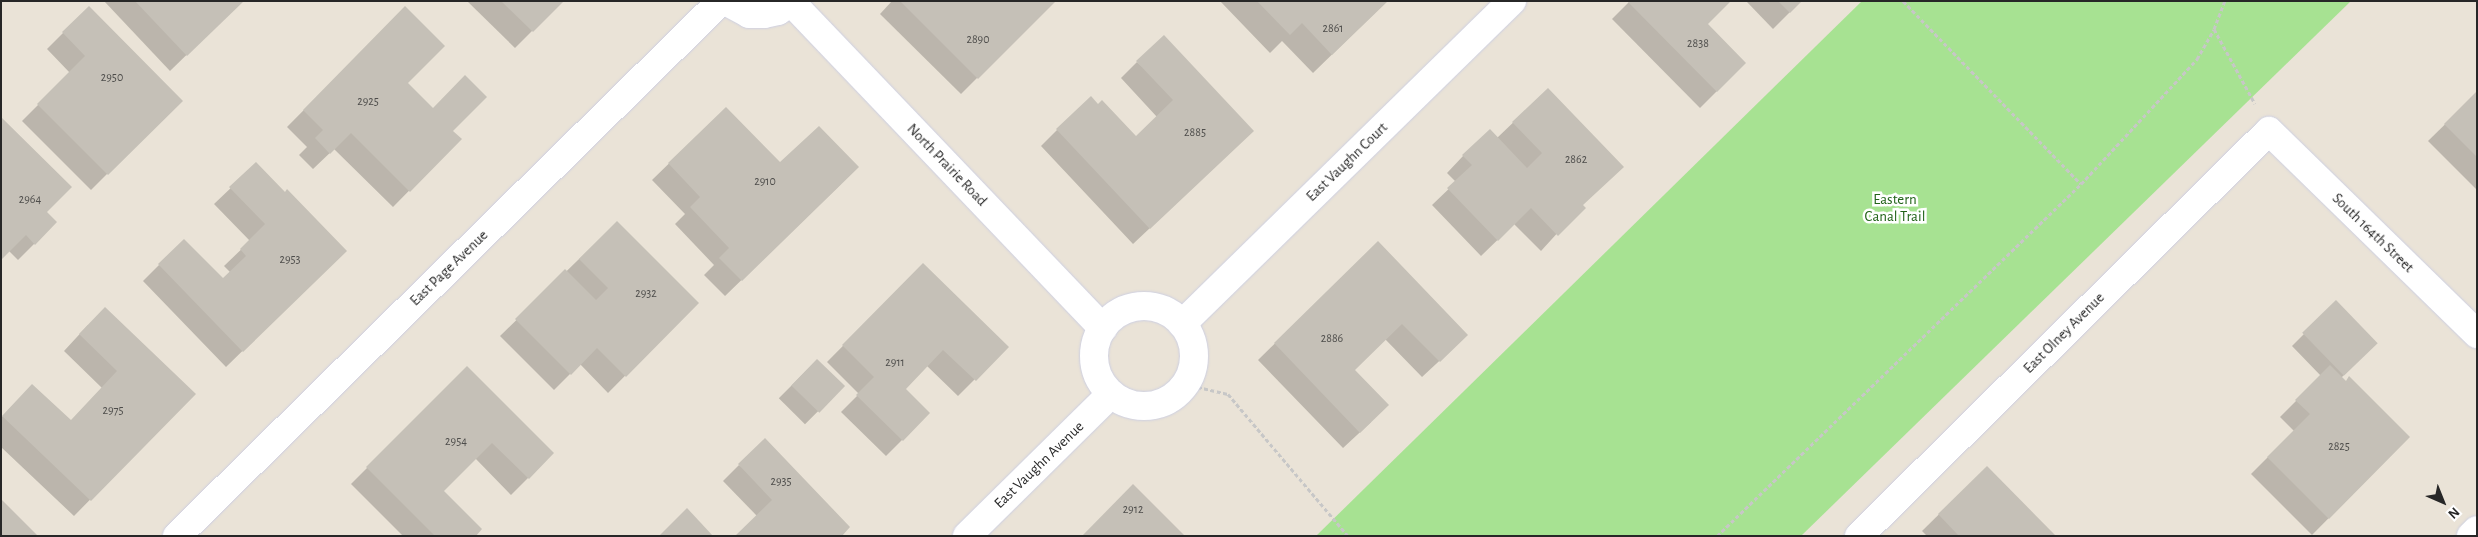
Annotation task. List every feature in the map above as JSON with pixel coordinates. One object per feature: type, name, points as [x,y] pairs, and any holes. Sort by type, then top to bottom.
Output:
[{"type":"street","name":"East Page Avenue","points":[[177,536],[723,1],[749,14],[778,11],[792,2]]},
{"type":"street","name":"East Vaughn Court","points":[[1182,324],[1512,1]]},
{"type":"street","name":"North Prairie Road","points":[[792,2],[1103,328]]},
{"type":"street","name":"South 164th Street","points":[[2269,131],[2477,334]]},
{"type":"street","name":"East Olney Avenue","points":[[1859,536],[2269,131]]},
{"type":"street","points":[[1142,306],[1171,313],[1182,324],[1190,337],[1194,353],[1192,369],[1185,384],[1173,396],[1142,406],[1126,402],[1111,394],[1098,374],[1094,363],[1097,338],[1113,316],[1142,306]]},
{"type":"street","name":"East Vaughn Avenue","points":[[966,536],[1111,394]]},
{"type":"street","points":[[2471,536],[2477,530]]},
{"type":"path","points":[[1903,1],[2081,184]]},
{"type":"path","points":[[1717,536],[2081,184],[2197,59],[2214,29],[2225,1]]},
{"type":"path","points":[[2214,29],[2269,131]]},
{"type":"path","points":[[1185,384],[1228,394],[1348,536]]},
{"type":"green space","name":"Eastern Canal Trail","points":[[1862,1],[2351,1],[1801,536],[1316,536]]},
{"type":"building","points":[[135,1],[244,1],[187,56]]},
{"type":"building","points":[[501,1],[564,1],[533,32]]},
{"type":"building","points":[[900,1],[1056,1],[978,79]]},
{"type":"building","points":[[1257,1],[1388,1],[1332,55],[1302,23],[1290,35]]},
{"type":"building","points":[[1627,1],[1731,1],[1708,24],[1746,63],[1717,92]]},
{"type":"building","points":[[1778,1],[1802,1],[1790,13]]},
{"type":"building","points":[[89,6],[183,101],[108,175],[37,104],[85,56],[62,32]]},
{"type":"building","points":[[405,6],[445,46],[408,83],[433,108],[465,75],[487,97],[453,131],[462,139],[410,192],[351,133],[330,154],[315,138],[323,130],[303,110]]},
{"type":"building","points":[[1164,35],[1254,131],[1150,229],[1056,129],[1091,96],[1098,104],[1102,100],[1136,136],[1173,100],[1136,61]]},
{"type":"building","points":[[1548,88],[1624,167],[1583,205],[1586,208],[1558,236],[1531,208],[1498,241],[1447,188],[1472,165],[1462,155],[1490,129],[1527,168],[1542,153],[1512,122]]},
{"type":"building","points":[[2477,91],[2477,157],[2444,124]]},
{"type":"building","points":[[726,107],[780,162],[819,126],[859,167],[742,281],[719,258],[729,248],[690,207],[700,197],[668,163]]},
{"type":"building","points":[[1,117],[72,187],[47,212],[57,222],[35,245],[26,235],[1,260]]},
{"type":"building","points":[[256,162],[285,192],[287,189],[347,251],[243,352],[158,264],[184,239],[223,278],[246,256],[240,249],[265,224],[229,187]]},
{"type":"building","points":[[617,221],[699,303],[626,377],[597,348],[571,375],[515,319],[565,269],[596,300],[608,288],[579,259]]},
{"type":"building","points":[[1378,241],[1468,335],[1440,362],[1402,324],[1355,370],[1389,405],[1360,433],[1274,343]]},
{"type":"building","points":[[923,263],[1009,347],[976,381],[943,350],[906,389],[930,413],[903,441],[856,395],[874,377],[842,345]]},
{"type":"building","points":[[2336,300],[2378,343],[2344,376],[2302,333]]},
{"type":"building","points":[[105,307],[196,394],[91,501],[2,416],[32,384],[71,420],[117,371],[79,334]]},
{"type":"building","points":[[817,359],[845,386],[819,413],[791,386]]},
{"type":"building","points":[[2330,365],[2346,381],[2349,376],[2410,437],[2329,519],[2267,457],[2310,414],[2295,400]]},
{"type":"building","points":[[467,366],[554,453],[529,479],[492,443],[444,491],[482,529],[476,536],[435,536],[366,467]]},
{"type":"building","points":[[765,438],[850,527],[842,536],[735,536],[772,500],[738,464]]},
{"type":"building","points":[[1987,466],[2056,536],[1959,536],[1938,514]]},
{"type":"building","points":[[1133,484],[1185,536],[1082,536]]},
{"type":"building","points":[[1,499],[38,536],[1,536]]},
{"type":"building","points":[[687,508],[713,536],[659,536]]}]
